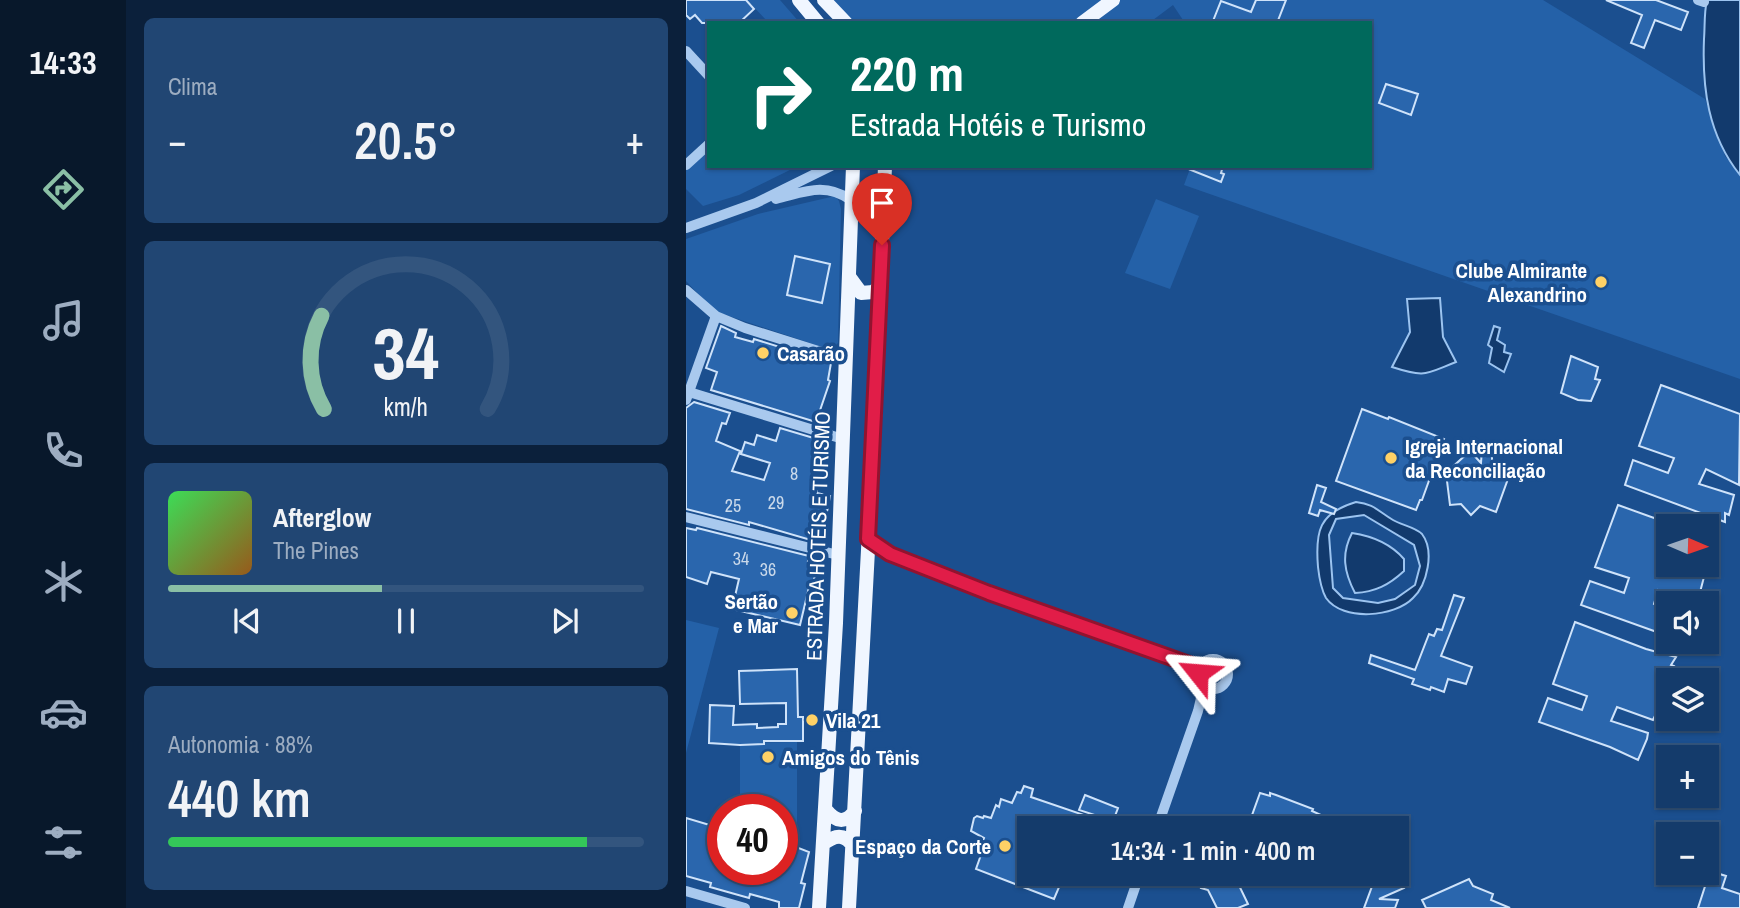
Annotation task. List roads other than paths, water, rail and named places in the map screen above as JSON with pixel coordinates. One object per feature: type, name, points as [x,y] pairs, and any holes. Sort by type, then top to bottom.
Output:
[{"type":"main road","points":[[799,0],[816,21]]},
{"type":"main road","points":[[824,0],[844,21]]},
{"type":"main road","points":[[1085,21],[1113,0]]},
{"type":"main road","name":"ESTRADA HOTÉIS E TURISMO","points":[[820,908],[836,623],[853,168]]},
{"type":"main road","points":[[849,908],[885,168]]},
{"type":"main road","points":[[885,182],[893,168]]},
{"type":"main road","points":[[850,276],[861,293],[873,292],[880,286]]},
{"type":"main road","points":[[836,623],[848,632],[856,631],[864,625]]},
{"type":"main road","points":[[826,810],[835,819],[842,821],[855,811]]},
{"type":"main road","points":[[823,844],[839,836],[845,837],[853,846]]},
{"type":"street","points":[[686,51],[707,74]]},
{"type":"street","points":[[686,165],[707,146]]},
{"type":"street","points":[[686,228],[756,203],[827,168]]},
{"type":"street","points":[[756,203],[825,189],[836,190],[851,200]]},
{"type":"street","points":[[686,290],[694,304],[716,316],[745,328],[847,360]]},
{"type":"street","points":[[716,316],[687,396],[843,439]]},
{"type":"street","points":[[686,517],[838,555]]},
{"type":"street","points":[[868,539],[890,554],[989,593],[1182,662],[1215,689]]},
{"type":"street","points":[[867,565],[890,554]]},
{"type":"street","points":[[1161,816],[1198,711],[1203,663],[1211,659],[1220,660],[1226,664],[1227,681],[1215,689],[1198,711]]},
{"type":"street","points":[[1128,908],[1136,886]]},
{"type":"street","points":[[686,891],[745,908]]},
{"type":"place","name":"Clube Almirante Alexandrino","points":[[1601,282]]},
{"type":"place","name":"Casarão","points":[[763,353]]},
{"type":"place","name":"Igreja Internacional da Reconciliação","points":[[1391,458]]},
{"type":"place","name":"Sertão e Mar","points":[[792,613]]},
{"type":"place","name":"Vila 21","points":[[812,720]]},
{"type":"place","name":"Amigos do Tênis","points":[[768,757]]},
{"type":"place","name":"Espaço da Corte","points":[[1005,846]]}]
